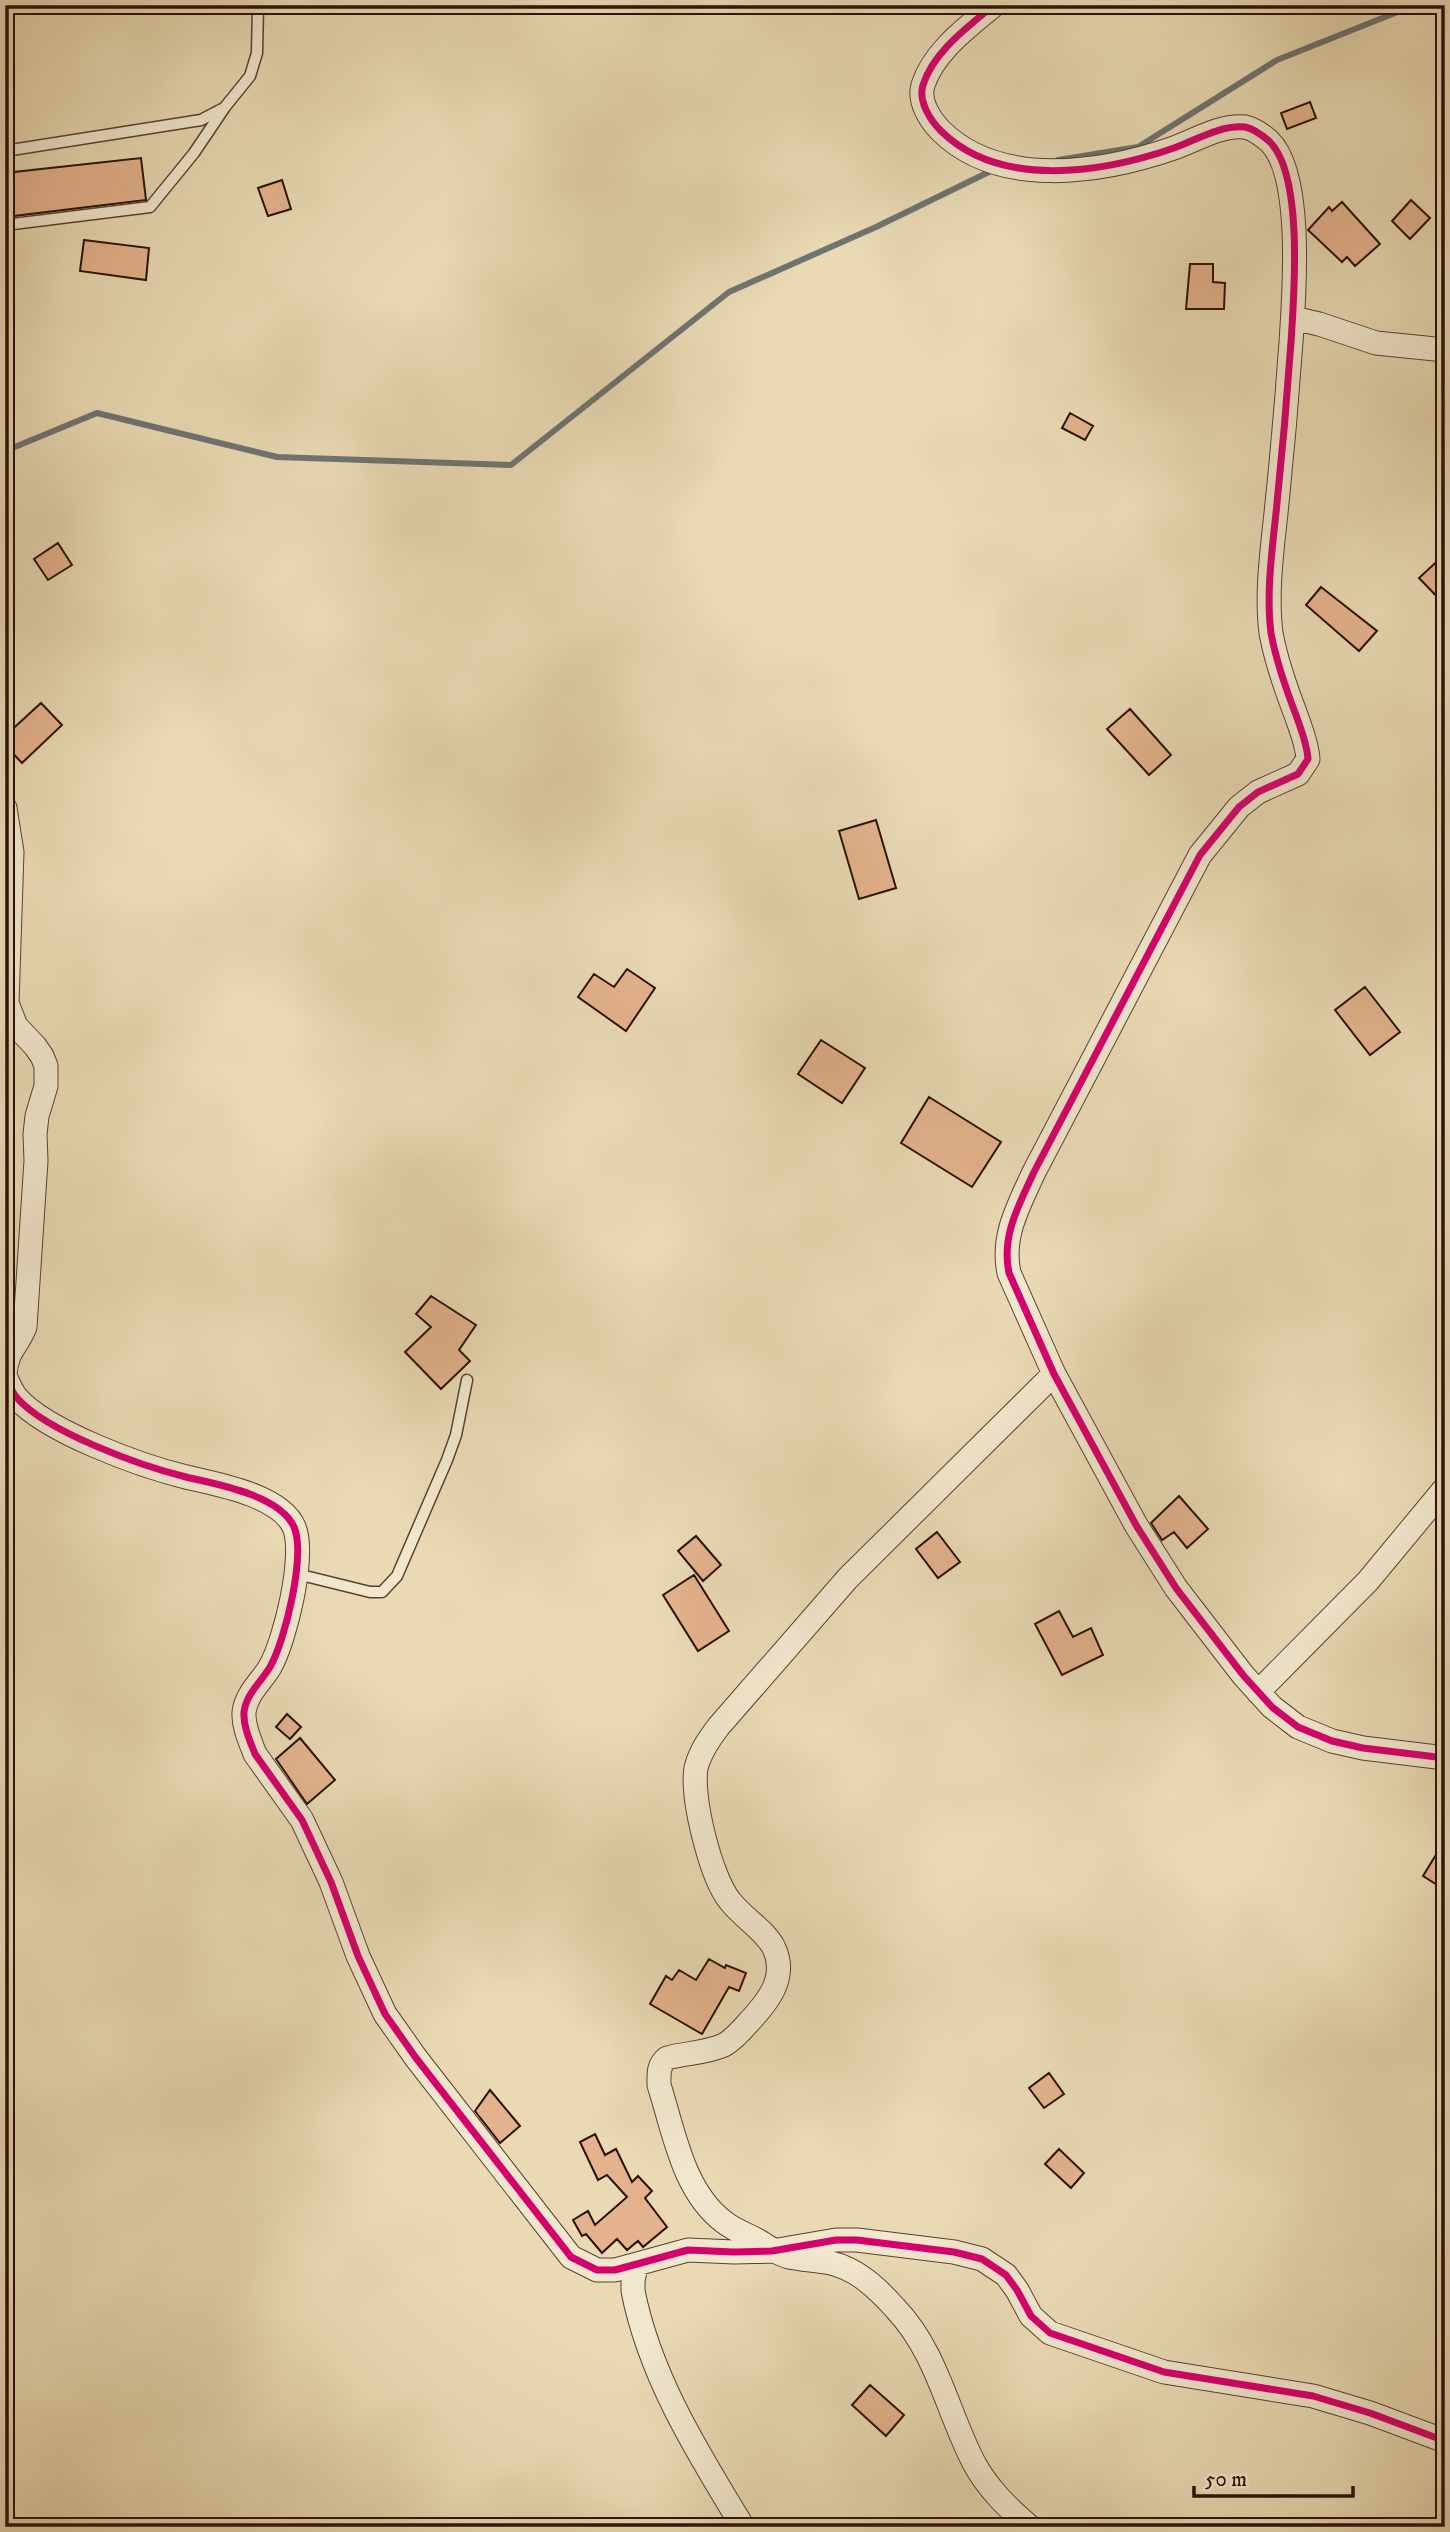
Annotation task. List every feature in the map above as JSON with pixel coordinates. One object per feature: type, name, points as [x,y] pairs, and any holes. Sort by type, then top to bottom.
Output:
[{"type":"street","points":[[994,5],[941,54],[927,73],[921,90],[925,107],[934,124],[966,152],[987,161],[1023,169],[1095,167],[1157,154],[1229,128],[1244,127],[1259,132],[1272,144],[1282,162],[1291,200],[1295,267],[1293,318],[1273,540],[1271,632],[1308,759],[1298,774],[1258,792],[1239,807],[1200,855],[1034,1172],[1014,1216],[1007,1240],[1009,1273],[1054,1374],[1136,1525],[1176,1588],[1258,1692],[1298,1727],[1332,1741],[1363,1748],[1445,1758]]},
{"type":"street","points":[[1293,318],[1376,343],[1445,351]]},
{"type":"street","points":[[5,808],[12,852],[7,1003],[16,1026],[42,1056],[47,1076],[35,1134],[36,1161],[25,1327],[20,1340],[9,1352],[5,1374],[16,1397],[74,1436],[140,1463],[185,1477],[225,1485],[282,1512],[294,1527],[298,1542],[297,1574],[275,1657],[253,1690],[244,1712],[255,1754],[302,1820],[331,1882],[373,1991],[404,2043],[571,2257],[597,2270],[615,2270],[688,2250],[772,2251],[824,2242],[857,2240],[954,2252],[995,2266],[1006,2275],[1031,2316],[1050,2333],[1137,2365],[1164,2372],[1313,2396],[1370,2413],[1445,2441]]},
{"type":"street","points":[[1030,2527],[989,2488],[962,2437],[932,2359],[895,2307],[849,2268],[829,2262],[787,2257],[772,2251],[725,2223],[700,2197],[687,2173],[659,2085],[659,2067],[667,2058],[728,2043],[767,2003],[779,1973],[773,1945],[729,1900],[711,1863],[696,1785],[696,1770],[709,1738],[848,1578],[1054,1374]]},
{"type":"street","points":[[1258,1692],[1368,1581],[1445,1488]]},
{"type":"street","points":[[636,2266],[632,2281],[652,2357],[696,2450],[743,2527]]},
{"type":"lane","points":[[5,225],[150,206],[194,153],[250,76],[257,53],[258,5]]},
{"type":"lane","points":[[5,151],[201,120],[225,107]]},
{"type":"lane","points":[[297,1574],[370,1592],[382,1592],[397,1576],[451,1447],[467,1380]]},
{"type":"building","points":[[1310,102],[1316,118],[1287,129],[1281,113]]},
{"type":"building","points":[[141,158],[146,200],[5,217],[5,173]]},
{"type":"building","points":[[282,180],[291,209],[268,216],[258,188]]},
{"type":"building","points":[[1411,200],[1430,218],[1410,239],[1392,221]]},
{"type":"building","points":[[1342,202],[1380,244],[1355,266],[1347,257],[1342,262],[1308,230],[1329,207],[1332,211]]},
{"type":"building","points":[[84,240],[149,248],[146,280],[80,271]]},
{"type":"building","points":[[1190,264],[1213,264],[1213,282],[1225,283],[1224,309],[1186,309]]},
{"type":"building","points":[[1070,413],[1093,426],[1085,440],[1062,428]]},
{"type":"building","points":[[58,543],[72,565],[48,580],[34,559]]},
{"type":"building","points":[[1445,554],[1445,605],[1419,578]]},
{"type":"building","points":[[1321,587],[1377,631],[1359,651],[1306,605]]},
{"type":"building","points":[[41,703],[62,725],[22,763],[5,745],[5,736]]},
{"type":"building","points":[[1130,709],[1171,755],[1149,775],[1107,729]]},
{"type":"building","points":[[876,820],[896,888],[859,899],[839,831]]},
{"type":"building","points":[[627,969],[655,988],[626,1031],[578,997],[594,974],[614,987]]},
{"type":"building","points":[[1365,987],[1400,1032],[1370,1055],[1335,1010]]},
{"type":"building","points":[[821,1040],[865,1068],[842,1103],[798,1074]]},
{"type":"building","points":[[929,1097],[1001,1142],[972,1187],[901,1143]]},
{"type":"building","points":[[431,1296],[476,1325],[459,1350],[470,1361],[441,1389],[405,1352],[431,1327],[416,1314]]},
{"type":"building","points":[[1179,1496],[1208,1529],[1187,1548],[1174,1532],[1162,1540],[1151,1523]]},
{"type":"building","points":[[937,1532],[960,1562],[938,1578],[916,1549]]},
{"type":"building","points":[[696,1536],[721,1565],[703,1581],[678,1551]]},
{"type":"building","points":[[694,1575],[729,1631],[698,1651],[663,1595]]},
{"type":"building","points":[[1059,1611],[1073,1637],[1091,1628],[1103,1655],[1062,1675],[1035,1624]]},
{"type":"building","points":[[287,1714],[301,1727],[290,1739],[276,1727]]},
{"type":"building","points":[[300,1738],[335,1780],[307,1804],[276,1759]]},
{"type":"building","points":[[1445,1840],[1445,1890],[1423,1876]]},
{"type":"building","points":[[709,1959],[725,1968],[726,1965],[746,1973],[739,1991],[729,1987],[702,2034],[650,2004],[666,1976],[672,1980],[679,1970],[696,1980]]},
{"type":"building","points":[[1049,2073],[1064,2094],[1044,2108],[1029,2088]]},
{"type":"building","points":[[490,2090],[520,2126],[500,2143],[475,2111]]},
{"type":"building","points":[[595,2134],[605,2155],[616,2149],[632,2182],[638,2176],[652,2191],[645,2198],[667,2227],[643,2247],[638,2241],[627,2250],[617,2239],[602,2253],[586,2234],[582,2236],[573,2220],[588,2211],[595,2225],[627,2197],[607,2175],[598,2180],[580,2142]]},
{"type":"building","points":[[1059,2149],[1084,2173],[1071,2188],[1045,2164]]},
{"type":"building","points":[[870,2385],[904,2415],[886,2436],[852,2405]]},
{"type":"waterway","points":[[1058,160],[1138,147],[1277,60],[1415,5]]},
{"type":"waterway","points":[[5,451],[97,413],[277,457],[511,465],[729,292],[876,227],[995,169]]},
{"type":"cycle path","points":[[994,5],[943,51],[923,85],[922,97],[929,116],[941,131],[965,149],[992,162],[1022,168],[1053,171],[1084,169],[1146,157],[1218,130],[1245,127],[1261,134],[1280,157],[1288,180],[1292,207],[1295,267],[1288,385],[1269,603],[1276,654],[1308,759],[1298,774],[1258,792],[1239,807],[1200,855],[1023,1196],[1009,1233],[1009,1273],[1054,1374],[1136,1525],[1176,1588],[1243,1675],[1272,1707],[1298,1727],[1332,1741],[1363,1748],[1445,1758]]},
{"type":"cycle path","points":[[5,1375],[15,1395],[31,1411],[72,1435],[145,1465],[230,1487],[262,1499],[287,1516],[294,1527],[297,1540],[296,1577],[276,1655],[245,1706],[244,1717],[251,1744],[255,1754],[302,1820],[331,1882],[358,1956],[385,2014],[416,2058],[571,2257],[597,2270],[615,2270],[688,2250],[772,2251],[836,2240],[857,2240],[954,2252],[982,2259],[1006,2275],[1031,2316],[1050,2333],[1164,2372],[1313,2396],[1370,2413],[1445,2441]]}]
